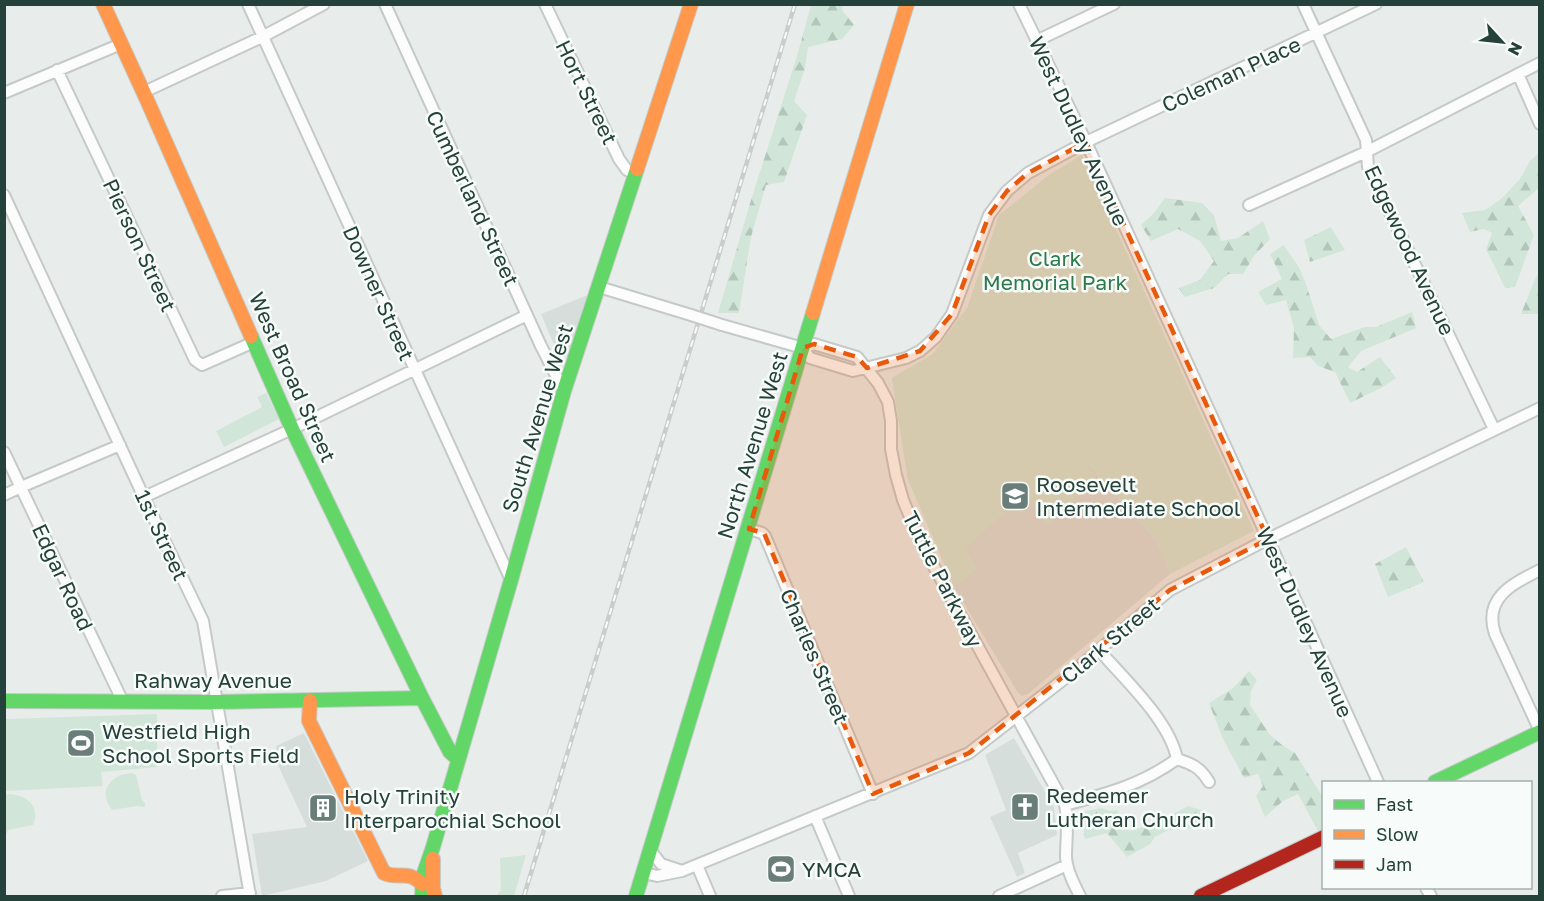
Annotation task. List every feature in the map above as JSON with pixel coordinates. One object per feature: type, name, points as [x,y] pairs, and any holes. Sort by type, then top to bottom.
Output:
[{"type":"main road","name":"West Broad Street","points":[[103,4],[292,429],[422,698],[450,752],[458,759]]},
{"type":"main road","name":"South Avenue West","points":[[422,890],[426,868],[564,392],[691,4]]},
{"type":"main road","name":"North Avenue West","points":[[636,897],[907,4]]},
{"type":"main road","name":"Rahway Avenue","points":[[6,699],[216,702],[422,698]]},
{"type":"main road","points":[[310,700],[309,721],[384,873],[391,876],[409,875],[416,878],[422,890]]},
{"type":"main road","points":[[1439,781],[1539,731]]},
{"type":"main road","points":[[1201,897],[1322,837]]},
{"type":"main road","name":"South Avenue West","points":[[433,848],[435,897]]},
{"type":"street","name":"Downer Street","points":[[248,4],[511,580]]},
{"type":"street","points":[[144,92],[262,37],[324,4]]},
{"type":"street","name":"Cumberland Street","points":[[385,4],[564,392]]},
{"type":"street","name":"Hort Street","points":[[545,4],[619,159],[627,170],[635,174]]},
{"type":"street","name":"West Dudley Avenue","points":[[1019,4],[1086,142],[1377,781]]},
{"type":"street","points":[[1036,41],[1114,4]]},
{"type":"street","name":"Edgewood Avenue","points":[[1303,4],[1366,140],[1368,167],[1494,429]]},
{"type":"street","name":"Coleman Place","points":[[1086,142],[1376,4]]},
{"type":"street","points":[[4,93],[121,44]]},
{"type":"street","points":[[1249,205],[1366,152],[1539,63]]},
{"type":"street","name":"Pierson Street","points":[[57,70],[195,360],[202,366],[254,342]]},
{"type":"street","points":[[1518,74],[1539,124]]},
{"type":"street","points":[[599,287],[803,348],[810,357],[853,371],[906,358],[920,351],[936,337],[952,314],[990,215],[1007,191],[1028,173],[1086,142]]},
{"type":"street","name":"1st Street","points":[[4,195],[203,621],[250,895]]},
{"type":"street","points":[[144,497],[292,429],[527,315]]},
{"type":"street","name":"Tuttle Parkway","points":[[867,368],[888,402],[891,449],[896,475],[903,500],[921,543],[1065,805]]},
{"type":"street","name":"Clark Street","points":[[644,873],[657,876],[682,871],[969,753],[1099,650],[1170,590],[1268,539],[1494,429],[1538,413]]},
{"type":"street","points":[[4,495],[120,445]]},
{"type":"street","name":"Edgar Road","points":[[4,452],[123,702]]},
{"type":"street","name":"Charles Street","points":[[748,529],[765,536],[873,794]]},
{"type":"street","points":[[1539,570],[1505,590],[1494,607],[1492,626],[1539,731]]},
{"type":"street","points":[[1099,650],[1153,710],[1174,747],[1177,759]]},
{"type":"street","points":[[1177,759],[1194,765],[1203,772],[1209,782]]},
{"type":"street","points":[[1080,897],[1066,858],[1065,805],[1129,787],[1177,759]]},
{"type":"street","points":[[815,816],[849,897]]},
{"type":"street","points":[[651,850],[661,864],[682,871]]},
{"type":"street","points":[[697,865],[710,897]]},
{"type":"street","points":[[999,897],[1068,865]]},
{"type":"street","points":[[222,897],[250,895]]},
{"type":"highlighted area","points":[[1086,142],[1268,539],[1170,590],[969,753],[873,794],[764,533],[749,529],[803,348],[814,344],[857,357],[867,368],[920,351],[952,314],[989,215],[1007,191],[1028,173]]},
{"type":"shaded area","points":[[590,294],[572,356],[559,357],[541,314]]},
{"type":"shaded area","name":"Roosevelt Intermediate School","points":[[967,308],[1078,453],[1157,541],[1170,574],[1028,694],[1022,696],[1018,693],[954,587],[908,479],[892,378],[933,354]]},
{"type":"shaded area","points":[[304,733],[368,861],[326,881],[262,896],[252,834],[307,827],[276,761],[276,746]]},
{"type":"shaded area","points":[[1014,738],[1054,807],[1057,835],[1018,853],[1025,873],[1017,877],[990,817],[1006,810],[985,755]]},
{"type":"green space","points":[[811,5],[843,5],[842,10],[854,25],[842,39],[808,47],[805,69],[794,101],[807,115],[784,182],[766,185],[751,237],[739,313],[718,313],[797,56]]},
{"type":"green space","points":[[1539,153],[1539,188],[1518,206],[1534,235],[1515,287],[1505,288],[1486,249],[1492,233],[1484,229],[1470,232],[1462,213],[1485,210],[1501,199],[1520,179],[1530,161]]},
{"type":"green space","name":"Clark Memorial Park","points":[[1082,155],[1254,531],[1170,574],[1157,541],[1083,459],[1096,480],[1047,527],[1027,496],[1014,505],[965,548],[977,569],[954,587],[908,479],[892,378],[933,354],[967,308],[999,215],[1049,175]]},
{"type":"green space","points":[[1165,198],[1202,203],[1214,215],[1221,241],[1238,238],[1263,221],[1270,239],[1254,256],[1243,274],[1228,274],[1214,288],[1185,297],[1179,288],[1200,280],[1214,261],[1200,241],[1178,229],[1151,241],[1141,225]]},
{"type":"green space","points":[[1331,227],[1345,250],[1310,262],[1304,240]]},
{"type":"green space","points":[[1284,245],[1300,269],[1319,325],[1331,339],[1365,327],[1376,327],[1412,312],[1416,328],[1361,351],[1348,367],[1357,372],[1380,357],[1396,378],[1350,403],[1335,372],[1318,366],[1310,357],[1293,358],[1294,328],[1286,300],[1266,305],[1258,292],[1282,279],[1270,254]]},
{"type":"green space","points":[[1539,273],[1539,314],[1521,314],[1535,279]]},
{"type":"green space","points":[[266,393],[279,419],[224,447],[216,431],[262,407],[257,397]]},
{"type":"green space","points":[[1406,547],[1424,582],[1388,597],[1375,564]]},
{"type":"green space","points":[[1249,671],[1257,680],[1251,691],[1250,705],[1270,735],[1295,753],[1322,795],[1322,829],[1318,831],[1298,794],[1283,801],[1265,817],[1256,796],[1263,786],[1258,774],[1244,778],[1223,739],[1209,703],[1233,688]]},
{"type":"green space","name":"Westfield High School Sports Field","points":[[157,714],[157,767],[101,772],[103,786],[5,791],[5,719]]},
{"type":"green space","points":[[132,773],[136,775],[145,807],[112,810],[108,803],[106,790],[112,780]]},
{"type":"green space","points":[[5,795],[22,797],[31,803],[35,819],[33,825],[8,830],[6,835],[4,834]]},
{"type":"green space","points":[[1188,806],[1201,810],[1207,822],[1190,829],[1169,830],[1127,857],[1107,833],[1085,839],[1081,812],[1102,808],[1110,811],[1117,810],[1129,831],[1156,823]]},
{"type":"green space","points":[[526,855],[514,896],[496,896],[501,890],[500,858]]},
{"type":"railway","points":[[524,896],[795,4]]},
{"type":"traffic: fast","points":[[422,896],[423,876],[511,580],[564,391],[637,169]]},
{"type":"traffic: fast","points":[[636,896],[813,313]]},
{"type":"traffic: fast","points":[[251,336],[292,429],[422,698],[450,752],[458,759]]},
{"type":"traffic: fast","points":[[4,701],[216,702],[422,698]]},
{"type":"traffic: fast","points":[[1437,781],[1540,732]]},
{"type":"traffic: slow","points":[[103,4],[251,336]]},
{"type":"traffic: slow","points":[[637,169],[691,4]]},
{"type":"traffic: slow","points":[[813,313],[907,4]]},
{"type":"traffic: slow","points":[[310,701],[309,721],[384,873],[412,877],[422,884]]},
{"type":"traffic: slow","points":[[433,859],[435,896]]},
{"type":"traffic: jam","points":[[1201,896],[1322,838]]},
{"type":"place","name":"Roosevelt Intermediate School","points":[[1015,496]]},
{"type":"place","name":"Westfield High School Sports Field","points":[[81,743]]},
{"type":"place","name":"Redeemer Lutheran Church","points":[[1025,807]]},
{"type":"place","name":"Holy Trinity Interparochial School","points":[[323,808]]},
{"type":"place","name":"YMCA","points":[[781,869]]}]
